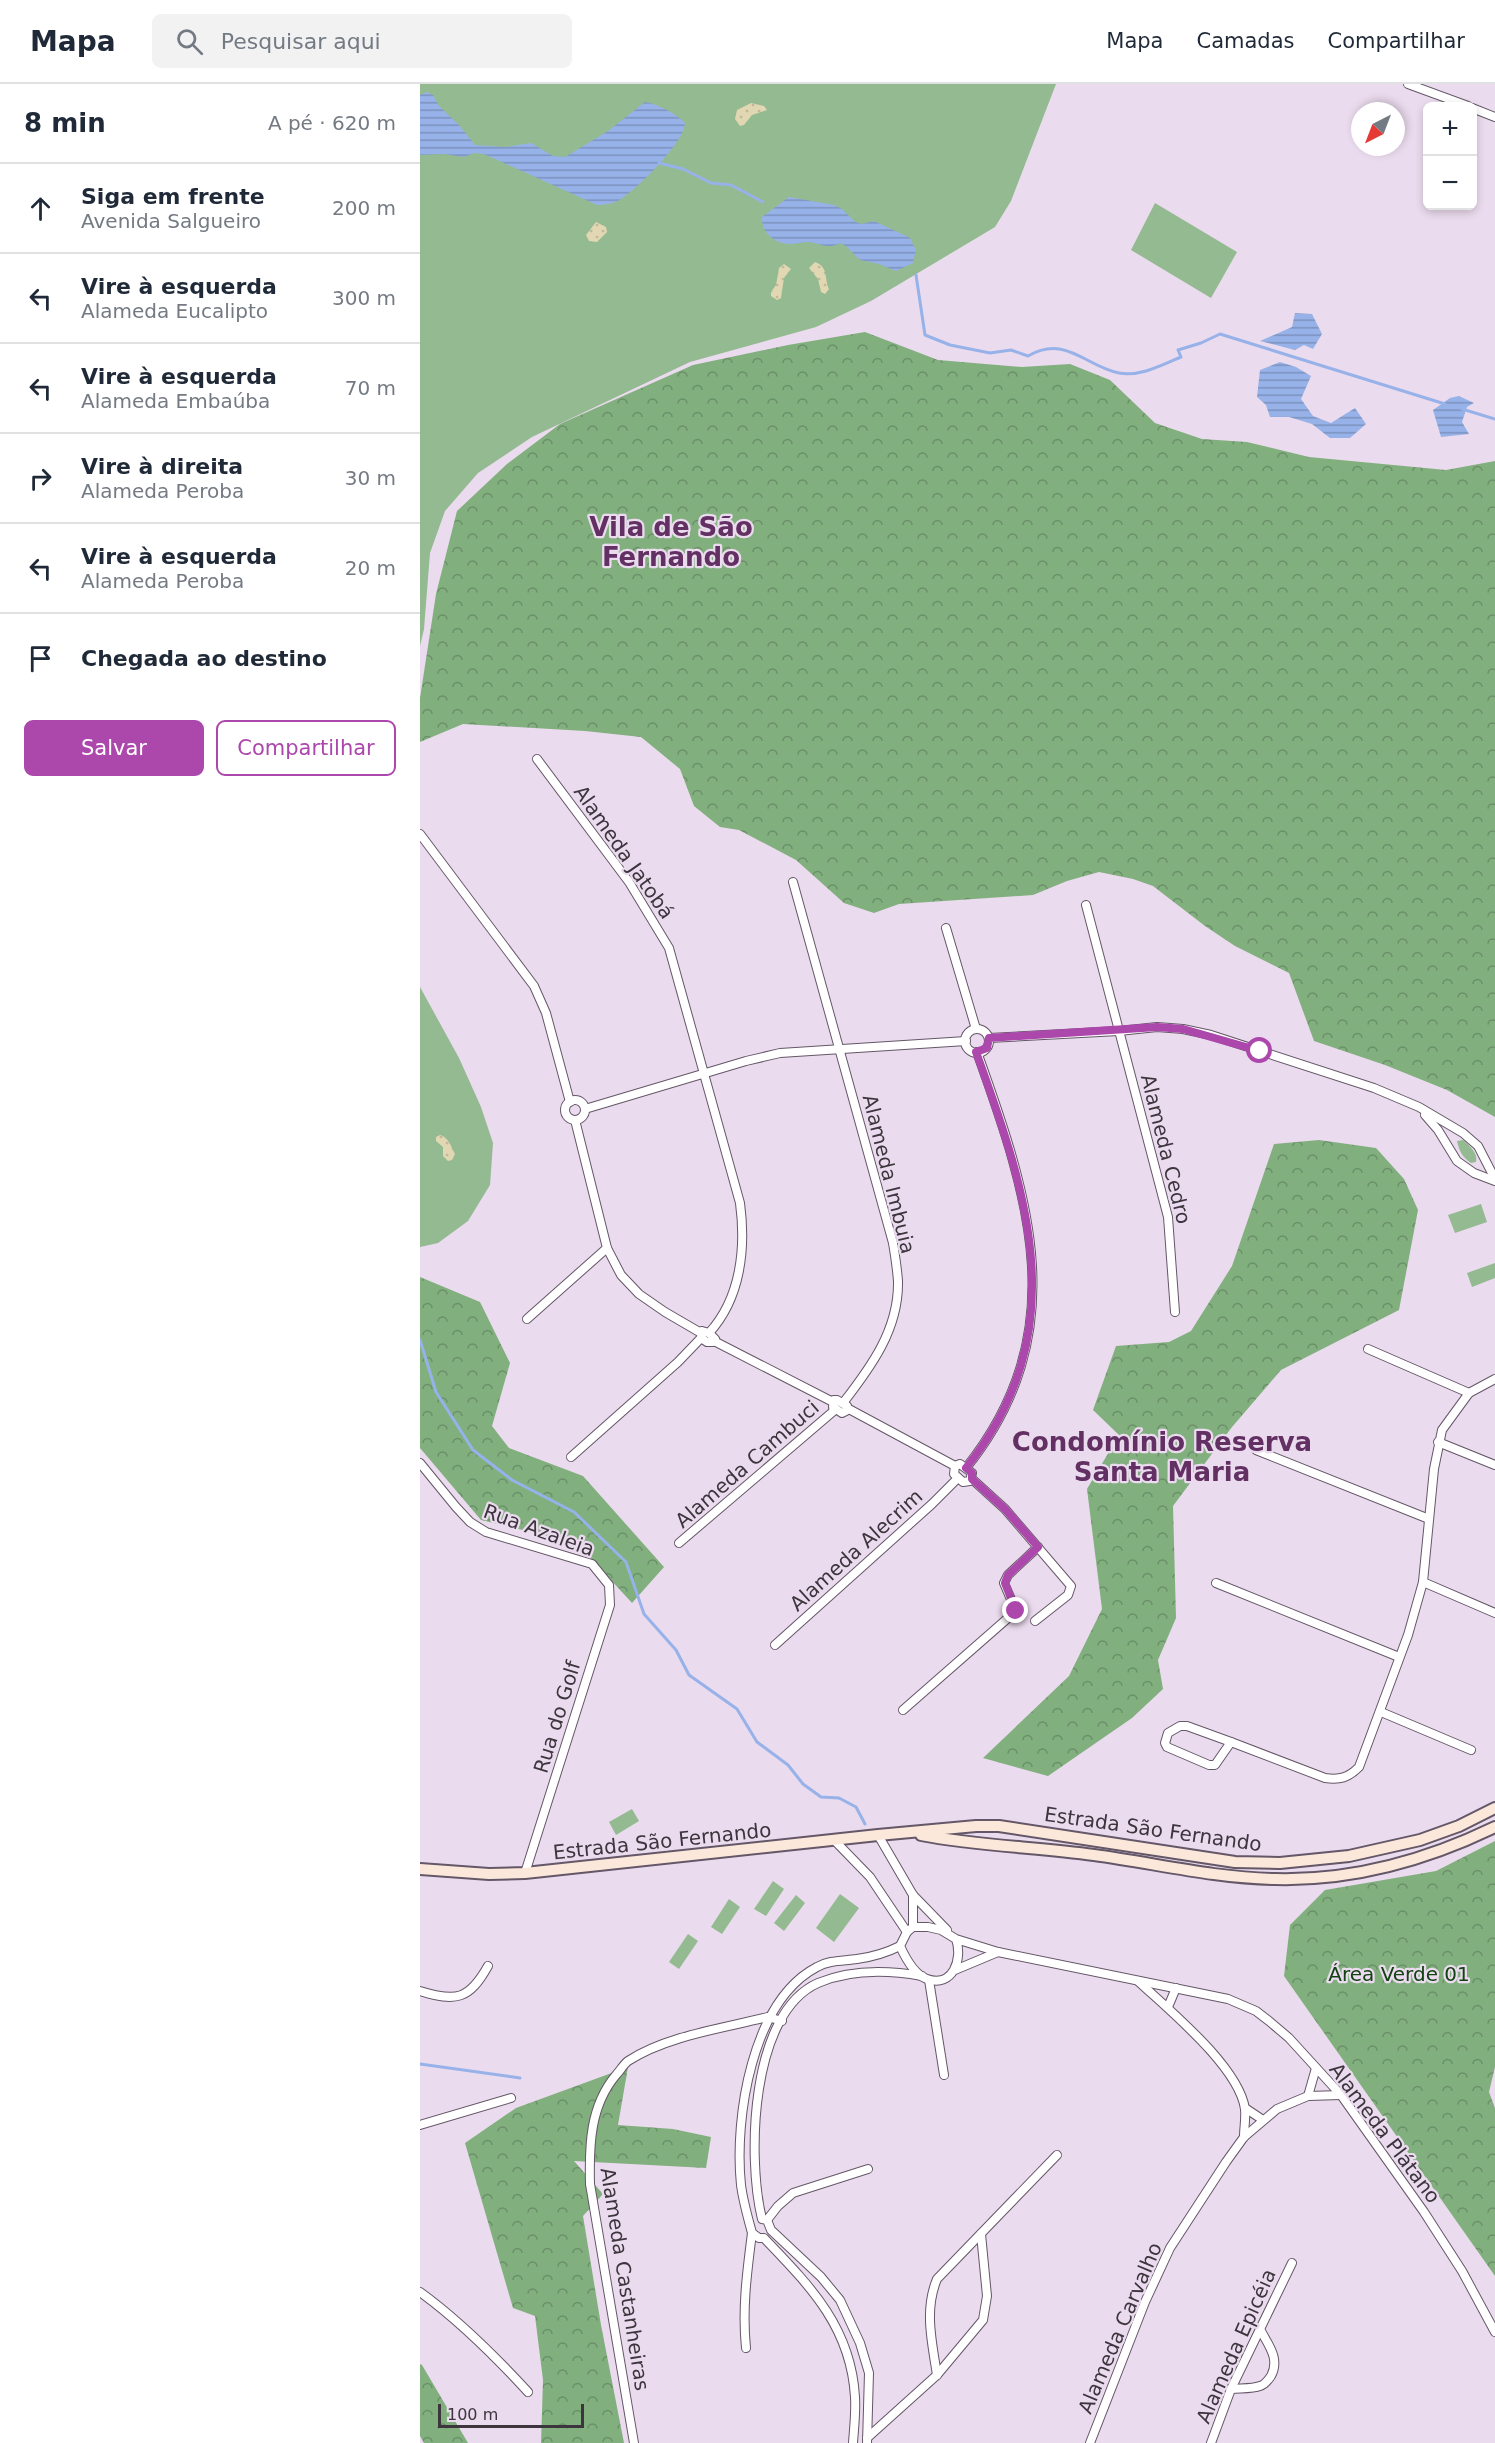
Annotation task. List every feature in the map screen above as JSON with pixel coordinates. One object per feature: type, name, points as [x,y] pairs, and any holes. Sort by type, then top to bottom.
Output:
[{"type":"main road","name":"Estrada São Fernando","points":[[420,1869],[489,1874],[525,1873],[906,1832],[999,1826],[1235,1862],[1280,1863],[1341,1858],[1420,1840],[1459,1826],[1495,1808]]},
{"type":"main road","name":"Estrada São Fernando","points":[[906,1832],[948,1840],[1049,1849],[1225,1875],[1275,1879],[1312,1878],[1397,1865],[1443,1851],[1495,1827]]},
{"type":"street","points":[[1408,84],[1457,102]]},
{"type":"street","points":[[1477,110],[1495,117]]},
{"type":"street","name":"Alameda Jatobá","points":[[537,759],[629,882],[654,919],[669,948],[740,1203],[744,1232],[742,1256],[731,1298],[722,1317],[643,1395],[571,1457]]},
{"type":"street","points":[[420,834],[534,986],[546,1014],[570,1102]]},
{"type":"street","name":"Alameda Imbuia","points":[[793,882],[893,1243],[898,1282],[894,1313],[886,1340],[845,1406]]},
{"type":"street","name":"Alameda Cedro","points":[[1086,905],[1168,1216],[1175,1312]]},
{"type":"street","points":[[946,928],[976,1029]]},
{"type":"street","points":[[989,1038],[1157,1027],[1183,1029],[1211,1035],[1374,1088],[1419,1107],[1463,1133],[1478,1146],[1495,1180]]},
{"type":"street","points":[[966,1468],[990,1435],[1019,1372],[1029,1337],[1033,1307],[1031,1245],[1026,1213],[998,1113],[976,1052],[970,1049],[966,1041],[969,1032],[976,1029],[984,1030],[989,1038],[987,1048],[976,1052]]},
{"type":"street","points":[[585,1109],[780,1053],[966,1041]]},
{"type":"street","points":[[579,1101],[585,1109],[582,1118],[575,1120],[569,1118],[566,1113],[566,1107],[570,1102],[579,1101]]},
{"type":"street","points":[[1419,1107],[1438,1130],[1457,1161],[1474,1173],[1495,1180]]},
{"type":"street","points":[[575,1120],[607,1248],[621,1275],[639,1294],[704,1335],[710,1343],[714,1341],[835,1406],[842,1413],[845,1406],[955,1466],[960,1464],[972,1473],[972,1479],[1005,1509],[1071,1586],[1068,1595],[1035,1622]]},
{"type":"street","points":[[1448,1145],[1452,1136],[1458,1132]]},
{"type":"street","points":[[1474,1173],[1486,1163]]},
{"type":"street","points":[[527,1319],[607,1248]]},
{"type":"street","points":[[1368,1349],[1469,1393]]},
{"type":"street","points":[[1231,1742],[1220,1761],[1215,1765],[1209,1765],[1172,1751],[1165,1743],[1168,1733],[1180,1726],[1186,1726],[1231,1742],[1325,1778],[1339,1780],[1351,1775],[1359,1767],[1408,1635],[1423,1582],[1438,1442],[1449,1417],[1469,1393],[1495,1379]]},
{"type":"street","name":"Alameda Cambuci","points":[[679,1543],[835,1406]]},
{"type":"street","points":[[1438,1442],[1495,1465]]},
{"type":"street","points":[[1256,1450],[1429,1519]]},
{"type":"street","name":"Rua Azaleia","points":[[420,1463],[470,1522],[486,1532],[592,1564],[601,1573]]},
{"type":"street","points":[[955,1466],[954,1474],[963,1482],[972,1479]]},
{"type":"street","name":"Alameda Alecrim","points":[[775,1645],[958,1478]]},
{"type":"street","points":[[903,1710],[1016,1611],[1005,1583],[1008,1575],[1038,1547]]},
{"type":"street","name":"Rua do Golf","points":[[525,1873],[610,1605],[609,1585],[601,1573]]},
{"type":"street","points":[[1423,1582],[1495,1613]]},
{"type":"street","points":[[1216,1583],[1399,1658]]},
{"type":"street","points":[[1381,1712],[1471,1750]]},
{"type":"street","points":[[878,1835],[913,1895],[953,1937],[960,1951],[955,1970]]},
{"type":"street","points":[[835,1841],[870,1877],[910,1930]]},
{"type":"street","points":[[853,2443],[855,2398],[851,2366],[840,2332],[806,2282],[764,2238],[759,2238],[752,2229],[741,2185],[743,2112],[750,2068],[768,2017],[792,1987],[817,1967],[829,1962],[883,1954],[900,1946],[910,1930],[913,1895]]},
{"type":"street","points":[[910,1930],[928,1927],[953,1937]]},
{"type":"street","name":"Alameda Plátano","points":[[953,1937],[998,1952],[1228,1999],[1256,2011],[1289,2038],[1341,2095],[1424,2212],[1462,2271],[1495,2332]]},
{"type":"street","points":[[900,1946],[909,1962],[925,1978],[944,2075]]},
{"type":"street","points":[[865,2442],[869,2373],[860,2343],[840,2300],[764,2219],[754,2177],[753,2131],[761,2074],[774,2036],[782,2021],[798,1998],[818,1983],[843,1975],[892,1971],[941,1979],[955,1970],[998,1952]]},
{"type":"street","points":[[420,1990],[439,1996],[462,1996],[478,1984],[488,1966]]},
{"type":"street","points":[[1137,1980],[1168,2007],[1233,2079],[1245,2108],[1244,2137]]},
{"type":"street","points":[[1168,2007],[1176,1988]]},
{"type":"street","points":[[768,2017],[782,2021]]},
{"type":"street","name":"Alameda Castanheiras","points":[[634,2443],[590,2184],[589,2148],[595,2113],[608,2084],[627,2062],[675,2040],[768,2017]]},
{"type":"street","points":[[1316,2068],[1308,2096],[1341,2095]]},
{"type":"street","name":"Alameda Carvalho","points":[[1090,2443],[1145,2302],[1170,2248],[1202,2197],[1244,2137],[1277,2109],[1308,2096]]},
{"type":"street","points":[[420,2125],[512,2098]]},
{"type":"street","points":[[1245,2108],[1263,2120]]},
{"type":"street","points":[[937,2375],[928,2310],[937,2279],[1058,2155]]},
{"type":"street","points":[[746,2348],[743,2322],[744,2294],[754,2221],[764,2219],[793,2193],[868,2169]]},
{"type":"street","points":[[764,2238],[771,2229]]},
{"type":"street","points":[[865,2442],[937,2375],[983,2320],[987,2296],[981,2234]]},
{"type":"street","name":"Alameda Epicéia","points":[[1211,2443],[1231,2389],[1292,2264]]},
{"type":"street","points":[[420,2292],[450,2314],[481,2342],[528,2392]]},
{"type":"street","points":[[1231,2389],[1259,2387],[1269,2380],[1275,2367],[1274,2356],[1261,2331]]},
{"type":"green space","points":[[420,84],[1056,84],[1011,201],[995,227],[871,301],[816,327],[690,362],[532,437],[478,473],[445,511],[430,553],[424,629],[420,646]]},
{"type":"green space","points":[[1155,203],[1237,252],[1211,298],[1131,250]]},
{"type":"green space","points":[[865,332],[938,360],[1022,367],[1070,364],[1110,380],[1155,423],[1202,439],[1247,442],[1309,457],[1446,470],[1495,461],[1495,1117],[1447,1090],[1385,1065],[1314,1041],[1289,973],[1235,946],[1153,886],[1133,879],[1099,872],[1067,881],[1033,895],[899,904],[874,913],[844,903],[796,860],[739,830],[720,827],[694,806],[680,769],[641,737],[585,731],[463,724],[420,742],[420,698],[436,594],[457,511],[507,464],[560,424],[693,365]]},
{"type":"green space","points":[[420,987],[459,1058],[481,1107],[493,1143],[490,1185],[468,1221],[438,1243],[420,1247]]},
{"type":"green space","points":[[1319,1140],[1376,1148],[1404,1179],[1418,1210],[1399,1310],[1281,1370],[1232,1427],[1173,1506],[1176,1618],[1158,1660],[1163,1689],[1132,1718],[1048,1776],[983,1758],[1069,1676],[1102,1609],[1087,1489],[1119,1435],[1093,1410],[1116,1346],[1169,1342],[1191,1331],[1232,1266],[1274,1144]]},
{"type":"green space","points":[[1463,1140],[1475,1153],[1476,1162],[1471,1163],[1462,1154],[1457,1141]]},
{"type":"green space","points":[[1481,1204],[1487,1222],[1455,1233],[1448,1215]]},
{"type":"green space","points":[[1495,1263],[1495,1278],[1472,1287],[1467,1273]]},
{"type":"green space","points":[[420,1277],[480,1302],[510,1363],[492,1426],[509,1448],[583,1476],[664,1567],[632,1603],[577,1543],[481,1520],[420,1448]]},
{"type":"green space","points":[[632,1809],[639,1821],[616,1835],[609,1822]]},
{"type":"green space","name":"Área Verde 01","points":[[1495,1841],[1495,2067],[1489,2092],[1495,2108],[1495,2276],[1284,1976],[1290,1925],[1325,1890],[1436,1871]]},
{"type":"green space","points":[[773,1881],[784,1889],[766,1916],[754,1909]]},
{"type":"green space","points":[[840,1894],[859,1908],[834,1942],[816,1928]]},
{"type":"green space","points":[[796,1895],[805,1903],[784,1931],[774,1923]]},
{"type":"green space","points":[[729,1899],[740,1907],[722,1934],[711,1927]]},
{"type":"green space","points":[[688,1934],[698,1941],[679,1969],[669,1962]]},
{"type":"green space","points":[[628,2067],[618,2125],[673,2129],[711,2137],[706,2168],[574,2161],[603,2194],[583,2216],[624,2443],[541,2443],[543,2380],[535,2316],[513,2308],[465,2143],[516,2108]]},
{"type":"green space","points":[[420,2364],[468,2443],[424,2443],[420,2436]]},
{"type":"sand","points":[[751,103],[764,106],[767,110],[752,115],[744,125],[740,126],[735,119],[737,110]]},
{"type":"sand","points":[[596,222],[606,227],[607,232],[597,242],[589,241],[586,235]]},
{"type":"sand","points":[[815,262],[822,267],[825,274],[829,289],[825,294],[821,292],[818,279],[809,268]]},
{"type":"sand","points":[[784,264],[791,269],[784,278],[781,298],[777,300],[771,296],[771,292],[776,285],[779,268]]},
{"type":"sand","points":[[440,1135],[447,1140],[455,1154],[452,1160],[448,1161],[443,1156],[443,1147],[436,1141],[436,1137]]},
{"type":"water","points":[[427,92],[433,95],[439,106],[459,125],[475,145],[505,147],[531,143],[553,156],[565,157],[608,131],[645,102],[666,110],[685,123],[683,132],[668,154],[634,189],[616,202],[597,205],[484,154],[474,153],[464,157],[444,154],[420,155],[420,95]]},
{"type":"water","points":[[789,197],[834,205],[842,209],[855,222],[862,224],[874,221],[910,238],[916,250],[913,263],[896,271],[860,260],[840,243],[828,246],[808,242],[789,244],[779,242],[766,232],[762,217]]},
{"type":"water","points":[[1295,313],[1312,314],[1322,334],[1313,349],[1304,345],[1295,350],[1260,341],[1292,327]]},
{"type":"water","points":[[1280,362],[1296,367],[1311,376],[1301,399],[1313,416],[1331,423],[1355,408],[1366,424],[1350,438],[1330,438],[1312,424],[1289,417],[1270,417],[1266,405],[1257,397],[1260,370]]},
{"type":"water","points":[[1459,396],[1474,403],[1467,407],[1462,422],[1469,434],[1441,437],[1433,410],[1450,398]]},
{"type":"waterway","points":[[659,163],[683,169],[711,183],[731,185],[763,202]]},
{"type":"waterway","points":[[916,275],[925,335],[950,345],[990,353],[1011,350],[1028,356],[1041,350],[1065,350],[1107,370],[1127,374],[1151,370],[1181,357],[1178,350],[1220,334],[1445,404]]},
{"type":"waterway","points":[[1462,409],[1495,419]]},
{"type":"waterway","points":[[420,1340],[436,1392],[473,1450],[512,1480],[574,1512],[626,1562],[644,1614],[676,1650],[689,1675],[737,1709],[757,1742],[788,1765],[803,1784],[821,1797],[839,1798],[856,1807],[865,1824]]},
{"type":"waterway","points":[[420,2064],[520,2078]]},
{"type":"district","name":"Vila de São Fernando","points":[[671,542]]},
{"type":"district","name":"Condomínio Reserva Santa Maria","points":[[1162,1457]]},
{"type":"route","points":[[1016,1611],[1005,1583],[1008,1575],[1038,1547],[1005,1509],[972,1479],[972,1473],[966,1468],[985,1445],[1000,1417],[1022,1364],[1033,1307],[1031,1245],[1026,1213],[998,1113],[976,1052],[987,1048],[989,1038],[1157,1027],[1183,1029],[1211,1035],[1260,1051]]}]
